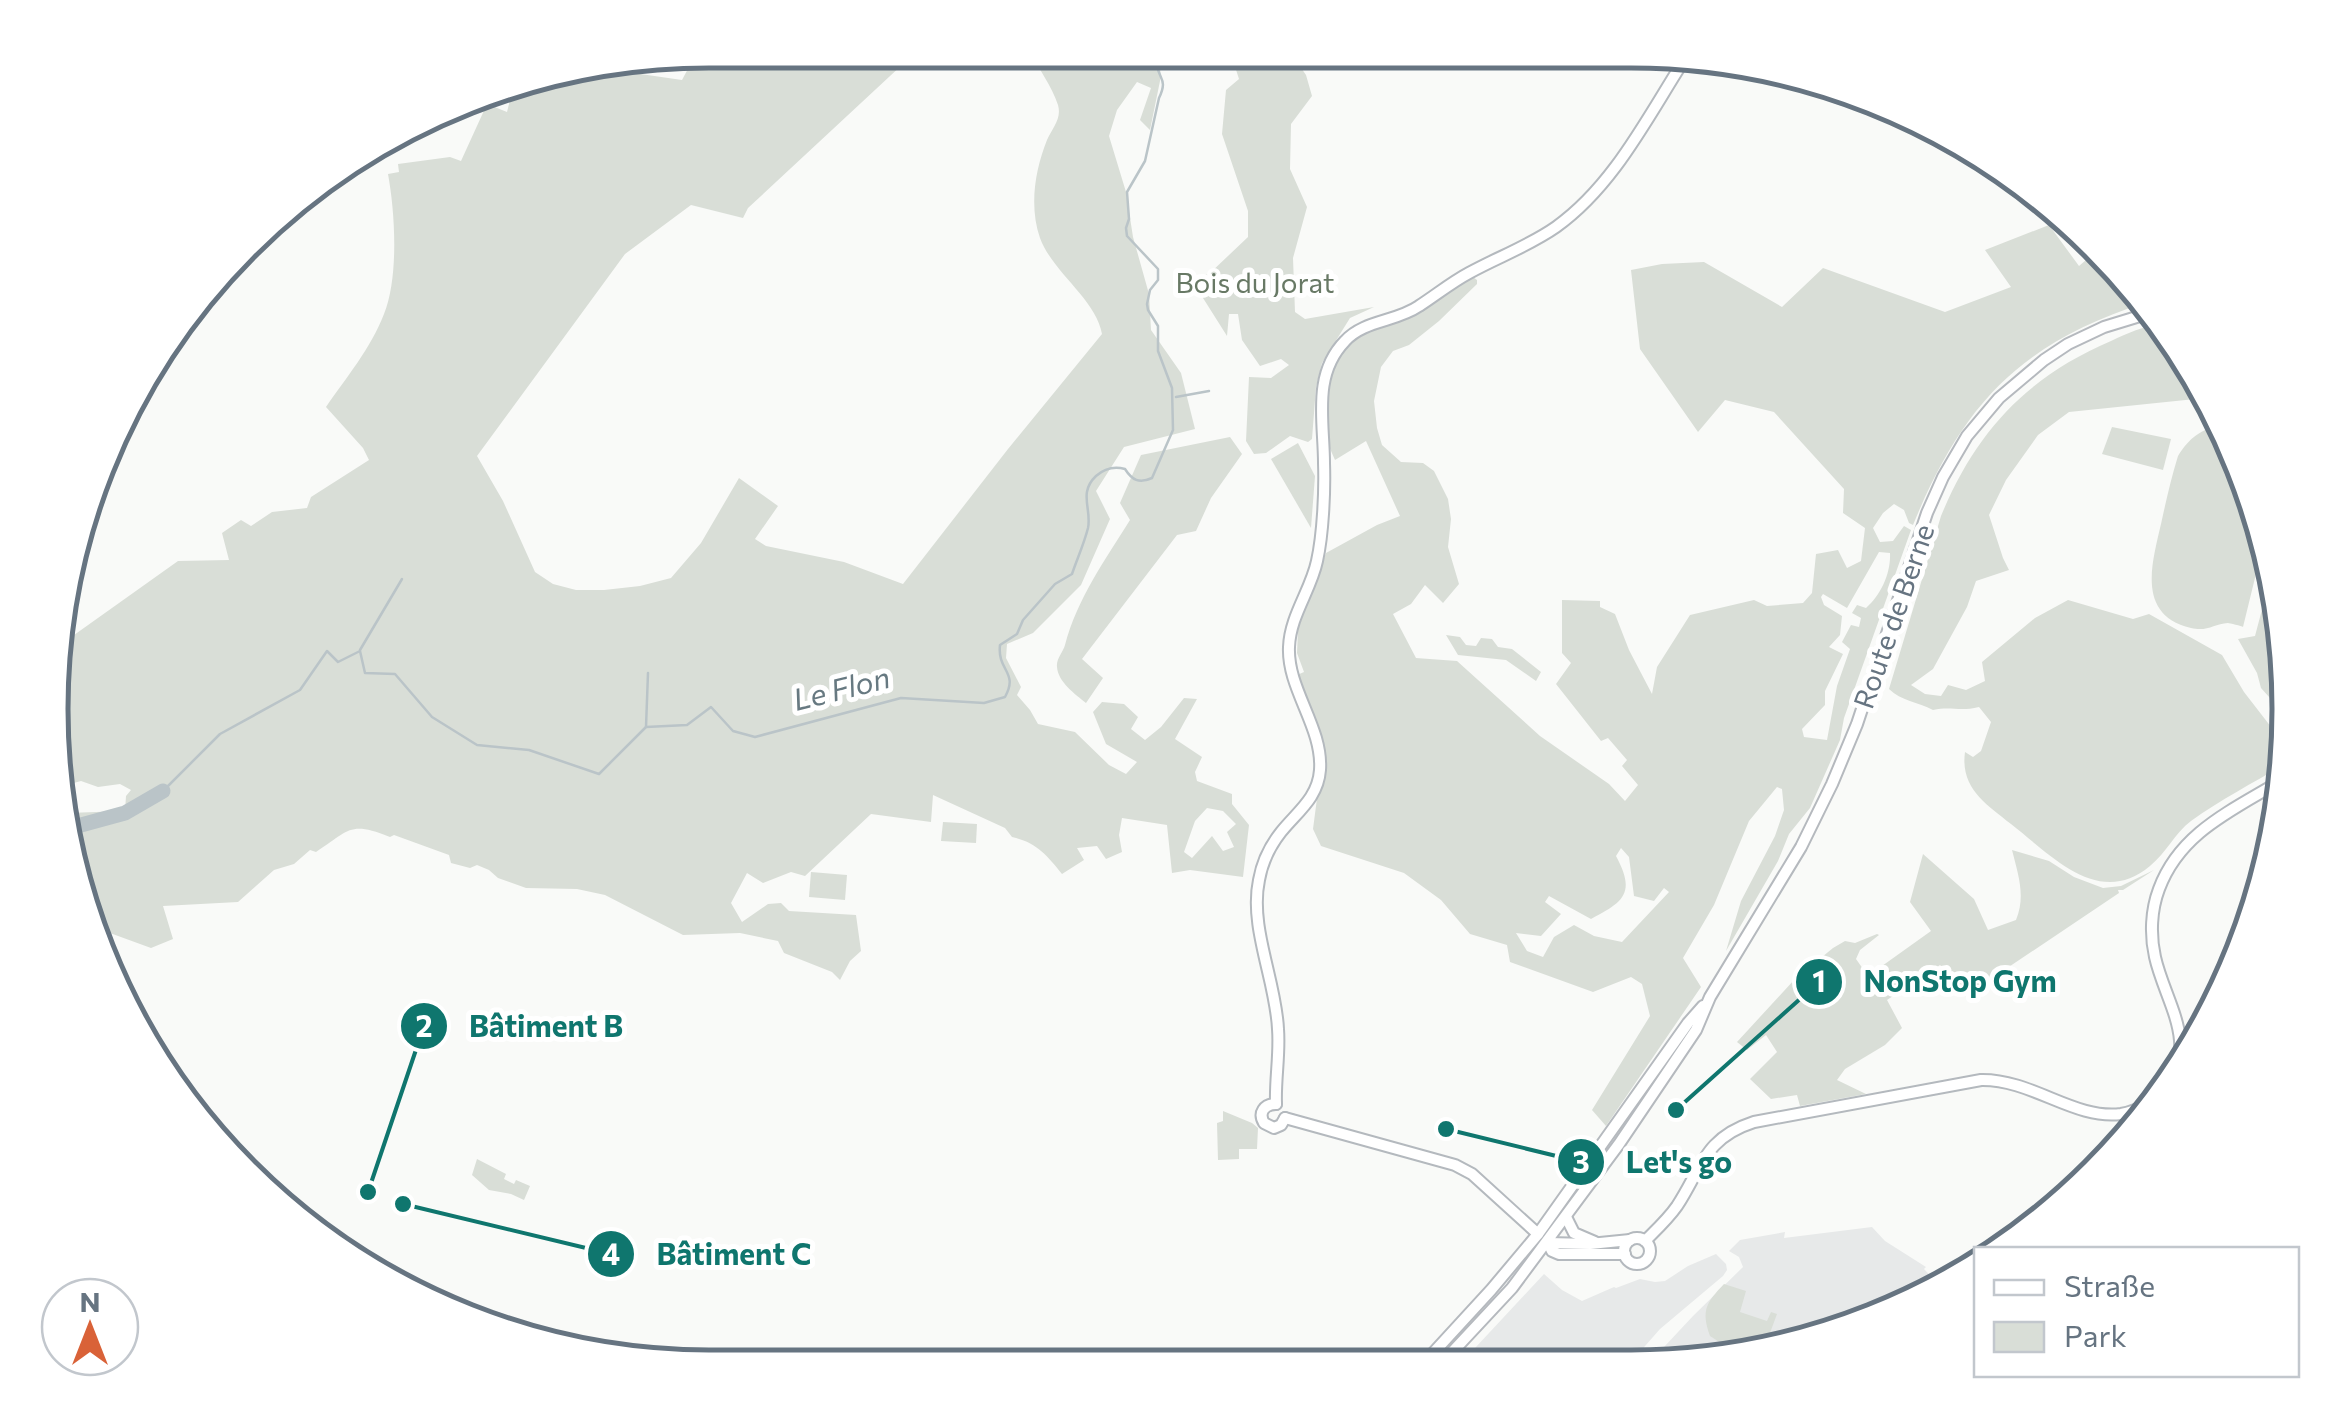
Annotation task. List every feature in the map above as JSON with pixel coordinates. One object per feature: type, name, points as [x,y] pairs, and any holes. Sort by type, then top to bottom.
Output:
[{"type":"street","points":[[1276,1104],[1278,1030],[1257,914],[1258,883],[1276,839],[1314,794],[1320,768],[1318,748],[1288,649],[1318,560],[1324,461],[1320,410],[1326,371],[1344,342],[1360,329],[1408,313],[1469,273],[1534,241],[1573,213],[1604,183],[1678,70]]},
{"type":"street","name":"Route de Berne","points":[[1435,1350],[1566,1217],[1696,1030],[1710,997],[1801,847],[1832,784],[1870,686],[1927,514],[1963,442],[1999,398],[2044,360],[2104,327],[2138,316]]},
{"type":"street","points":[[2180,1038],[2155,955],[2153,912],[2158,892],[2171,863],[2190,840],[2266,790]]},
{"type":"street","name":"Route de Berne","points":[[1454,1350],[1502,1300],[1688,1023],[1710,997]]},
{"type":"street","points":[[1645,1241],[1672,1212],[1713,1146],[1728,1133],[1754,1122],[1981,1080],[2027,1087],[2087,1112],[2129,1111]]},
{"type":"street","points":[[1276,1104],[1285,1118],[1274,1128],[1264,1124],[1261,1117],[1263,1109],[1276,1104]]},
{"type":"street","points":[[1285,1118],[1455,1165],[1472,1174],[1558,1254],[1624,1254]]},
{"type":"street","points":[[1566,1217],[1574,1233],[1600,1244]]},
{"type":"street","points":[[1543,1238],[1600,1244],[1637,1238],[1648,1245],[1649,1253],[1643,1262],[1631,1262],[1624,1254],[1630,1240]]},
{"type":"shaded area","points":[[1872,1227],[1885,1241],[1926,1267],[1930,1275],[1876,1301],[1796,1328],[1714,1344],[1663,1348],[1743,1267],[1739,1257],[1729,1251],[1740,1240],[1785,1232],[1784,1238]]},
{"type":"shaded area","points":[[1716,1254],[1727,1270],[1642,1349],[1473,1350],[1544,1274],[1582,1301],[1640,1279],[1665,1281]]},
{"type":"green space","points":[[688,68],[899,68],[748,208],[743,218],[691,205],[625,254],[477,456],[503,501],[535,572],[553,584],[576,590],[640,586],[671,578],[701,543],[739,478],[778,506],[755,539],[766,546],[844,562],[903,584],[1102,334],[1092,309],[1046,251],[1037,226],[1037,176],[1059,110],[1039,68],[1160,68],[1150,130],[1140,120],[1151,88],[1137,82],[1117,110],[1109,136],[1149,294],[1151,330],[1181,373],[1195,429],[1124,447],[1096,491],[1110,519],[1081,585],[1033,633],[1007,644],[1006,658],[1021,687],[1017,695],[1038,724],[1075,732],[1109,765],[1126,774],[1137,762],[1106,744],[1093,712],[1102,702],[1124,704],[1138,717],[1131,729],[1145,740],[1184,698],[1197,699],[1175,739],[1202,757],[1195,772],[1197,781],[1232,794],[1232,804],[1249,825],[1243,877],[1190,870],[1172,873],[1167,825],[1122,818],[1122,852],[1106,859],[1097,846],[1077,848],[1084,860],[1062,874],[1046,855],[1012,837],[1005,828],[933,795],[931,822],[871,814],[805,876],[791,872],[763,883],[747,873],[731,903],[742,922],[768,904],[781,903],[789,911],[856,915],[861,951],[850,961],[840,980],[832,972],[784,953],[778,941],[740,933],[683,935],[605,895],[577,889],[526,888],[477,865],[470,868],[451,863],[449,855],[394,835],[358,829],[344,833],[316,852],[310,850],[294,864],[274,870],[238,902],[163,906],[173,939],[151,948],[108,932],[89,874],[76,813],[125,811],[126,796],[131,790],[120,784],[98,787],[81,781],[72,783],[68,708],[72,637],[178,561],[229,560],[222,533],[241,520],[251,526],[272,512],[307,508],[311,497],[369,460],[326,407],[372,339],[389,299],[394,244],[388,174],[399,172],[398,164],[450,157],[461,161],[485,108],[491,106],[507,112],[511,99],[543,89],[630,73],[682,80]],"holes":[[[1207,808],[1223,811],[1236,824],[1227,832],[1234,847],[1223,851],[1212,836],[1192,858],[1184,852],[1195,821]]]},
{"type":"green space","name":"Bois du Jorat","points":[[1235,68],[1301,68],[1312,96],[1291,124],[1290,169],[1307,207],[1293,258],[1295,312],[1305,319],[1374,307],[1350,318],[1322,363],[1312,439],[1308,442],[1290,436],[1266,453],[1254,454],[1246,441],[1249,377],[1271,378],[1289,365],[1281,359],[1260,366],[1242,340],[1238,314],[1229,314],[1227,336],[1191,279],[1209,274],[1248,237],[1248,211],[1222,134],[1226,90],[1239,79]]},
{"type":"green space","points":[[2049,225],[2079,266],[2087,259],[2131,308],[2063,338],[2000,384],[1952,445],[1913,525],[1904,510],[1894,504],[1873,528],[1880,542],[1893,541],[1904,526],[1911,530],[1844,718],[1840,740],[1810,808],[1789,834],[1778,861],[1726,951],[1741,901],[1784,810],[1782,789],[1777,787],[1749,821],[1714,905],[1683,958],[1701,987],[1606,1126],[1592,1110],[1650,1016],[1642,984],[1631,977],[1593,992],[1510,962],[1507,945],[1470,934],[1441,900],[1404,873],[1321,846],[1313,829],[1321,768],[1297,675],[1304,672],[1297,653],[1298,629],[1326,553],[1400,516],[1366,441],[1335,460],[1331,452],[1325,410],[1335,365],[1351,341],[1363,333],[1408,318],[1466,279],[1477,280],[1439,321],[1409,345],[1393,351],[1381,367],[1374,401],[1382,445],[1401,462],[1423,463],[1434,471],[1448,499],[1448,547],[1459,584],[1443,603],[1425,585],[1411,604],[1393,614],[1416,658],[1457,661],[1540,736],[1609,784],[1625,801],[1638,785],[1622,766],[1627,760],[1608,738],[1601,741],[1556,684],[1571,663],[1562,653],[1562,600],[1600,601],[1600,607],[1615,614],[1652,694],[1657,667],[1690,615],[1754,600],[1767,606],[1803,603],[1812,593],[1816,554],[1838,550],[1847,568],[1861,561],[1865,528],[1843,513],[1844,489],[1774,412],[1725,400],[1698,432],[1640,349],[1631,270],[1704,262],[1782,307],[1823,268],[1945,312],[2011,287],[1985,250]],"holes":[[[1879,552],[1890,553],[1887,576],[1880,590],[1866,608],[1857,605],[1852,613],[1861,618],[1859,627],[1851,625],[1842,642],[1850,649],[1837,686],[1827,740],[1804,737],[1802,729],[1825,705],[1825,691],[1843,654],[1829,647],[1840,635],[1842,616],[1824,605],[1821,597],[1823,594],[1847,608]],[[1621,848],[1629,857],[1634,896],[1654,901],[1664,888],[1669,892],[1622,942],[1594,936],[1574,925],[1554,937],[1543,957],[1527,951],[1516,933],[1541,936],[1561,914],[1545,902],[1549,896],[1591,919],[1619,901],[1626,888],[1616,856]]]},
{"type":"green space","points":[[2146,327],[2163,352],[2192,399],[2069,412],[2038,435],[2006,480],[1989,515],[2009,570],[1976,581],[1967,607],[1933,669],[1911,685],[1925,694],[1941,696],[1948,685],[1966,690],[1985,681],[1982,662],[2035,618],[2068,600],[2133,619],[2149,614],[2222,655],[2271,727],[2268,774],[2191,821],[2150,866],[2131,878],[2112,882],[2094,880],[2059,862],[1977,794],[1967,776],[1965,752],[1973,757],[1981,751],[1991,722],[1979,707],[1933,710],[1889,689],[1941,516],[1988,433],[2008,410],[2054,372],[2081,355]]},
{"type":"green space","points":[[2112,427],[2171,439],[2163,470],[2102,454]]},
{"type":"green space","points":[[2207,429],[2223,463],[2250,543],[2256,572],[2243,627],[2228,623],[2191,628],[2162,612],[2155,600],[2152,571],[2169,490],[2178,456],[2196,435]]},
{"type":"green space","points":[[1230,437],[1242,454],[1211,498],[1196,531],[1177,535],[1082,659],[1103,678],[1086,703],[1064,683],[1058,661],[1084,596],[1130,520],[1120,503],[1141,455]]},
{"type":"green space","points":[[1298,443],[1315,476],[1311,528],[1271,459]]},
{"type":"green space","points":[[2263,606],[2272,700],[2261,688],[2238,639],[2255,636]]},
{"type":"green space","points":[[1446,635],[1476,646],[1481,638],[1492,639],[1498,647],[1512,649],[1541,672],[1536,681],[1506,660],[1458,655]]},
{"type":"green space","points":[[943,822],[977,824],[976,843],[941,841]]},
{"type":"green space","points":[[2012,850],[2049,861],[2074,877],[2103,888],[2121,886],[2154,870],[2118,890],[2119,893],[1970,993],[1940,965],[1887,1000],[1902,1028],[1885,1045],[1845,1069],[1837,1080],[1866,1094],[1800,1106],[1797,1095],[1771,1099],[1750,1079],[1777,1052],[1766,1035],[1747,1050],[1737,1042],[1794,980],[1833,948],[1845,941],[1855,943],[1879,935],[1860,950],[1856,959],[1868,976],[1931,931],[1910,902],[1923,854],[1974,899],[1988,930],[2016,920],[2019,911],[2020,885]]},
{"type":"green space","points":[[811,872],[847,875],[845,900],[809,897]]},
{"type":"green space","points":[[1223,1111],[1258,1128],[1257,1149],[1239,1149],[1239,1159],[1218,1160],[1217,1123],[1223,1121]]},
{"type":"green space","points":[[477,1159],[506,1174],[504,1179],[530,1186],[524,1200],[489,1190],[472,1175]]},
{"type":"green space","points":[[1724,1284],[1746,1291],[1740,1312],[1767,1321],[1771,1312],[1777,1314],[1770,1334],[1721,1343],[1710,1336],[1706,1320],[1713,1296]]},
{"type":"waterway","name":"Le Flon","points":[[163,791],[220,734],[300,690],[327,651],[338,662],[360,651],[365,673],[395,674],[432,717],[477,745],[529,750],[599,774],[646,727],[687,725],[711,707],[733,731],[755,737],[901,698],[984,703],[1005,697],[1010,682],[1001,661],[1000,645],[1017,634],[1023,620],[1055,584],[1072,574],[1088,528],[1087,495],[1091,482],[1099,473],[1113,468],[1125,469],[1136,480],[1152,478],[1173,430],[1172,388],[1158,351],[1158,326],[1147,304],[1150,290],[1158,280],[1158,269],[1127,236],[1126,228],[1127,192],[1145,161],[1163,87],[1158,68]]},
{"type":"waterway","points":[[1176,397],[1209,391]]},
{"type":"waterway","points":[[360,650],[402,579]]},
{"type":"waterway","points":[[646,727],[648,673]]},
{"type":"waterway","name":"Le Flon","points":[[79,826],[125,813],[163,791]]},
{"type":"place","name":"NonStop Gym","points":[[1676,1110]]},
{"type":"place","name":"Let's go","points":[[1446,1129]]},
{"type":"place","name":"Bâtiment B","points":[[368,1192]]},
{"type":"place","name":"Bâtiment C","points":[[403,1204]]}]
